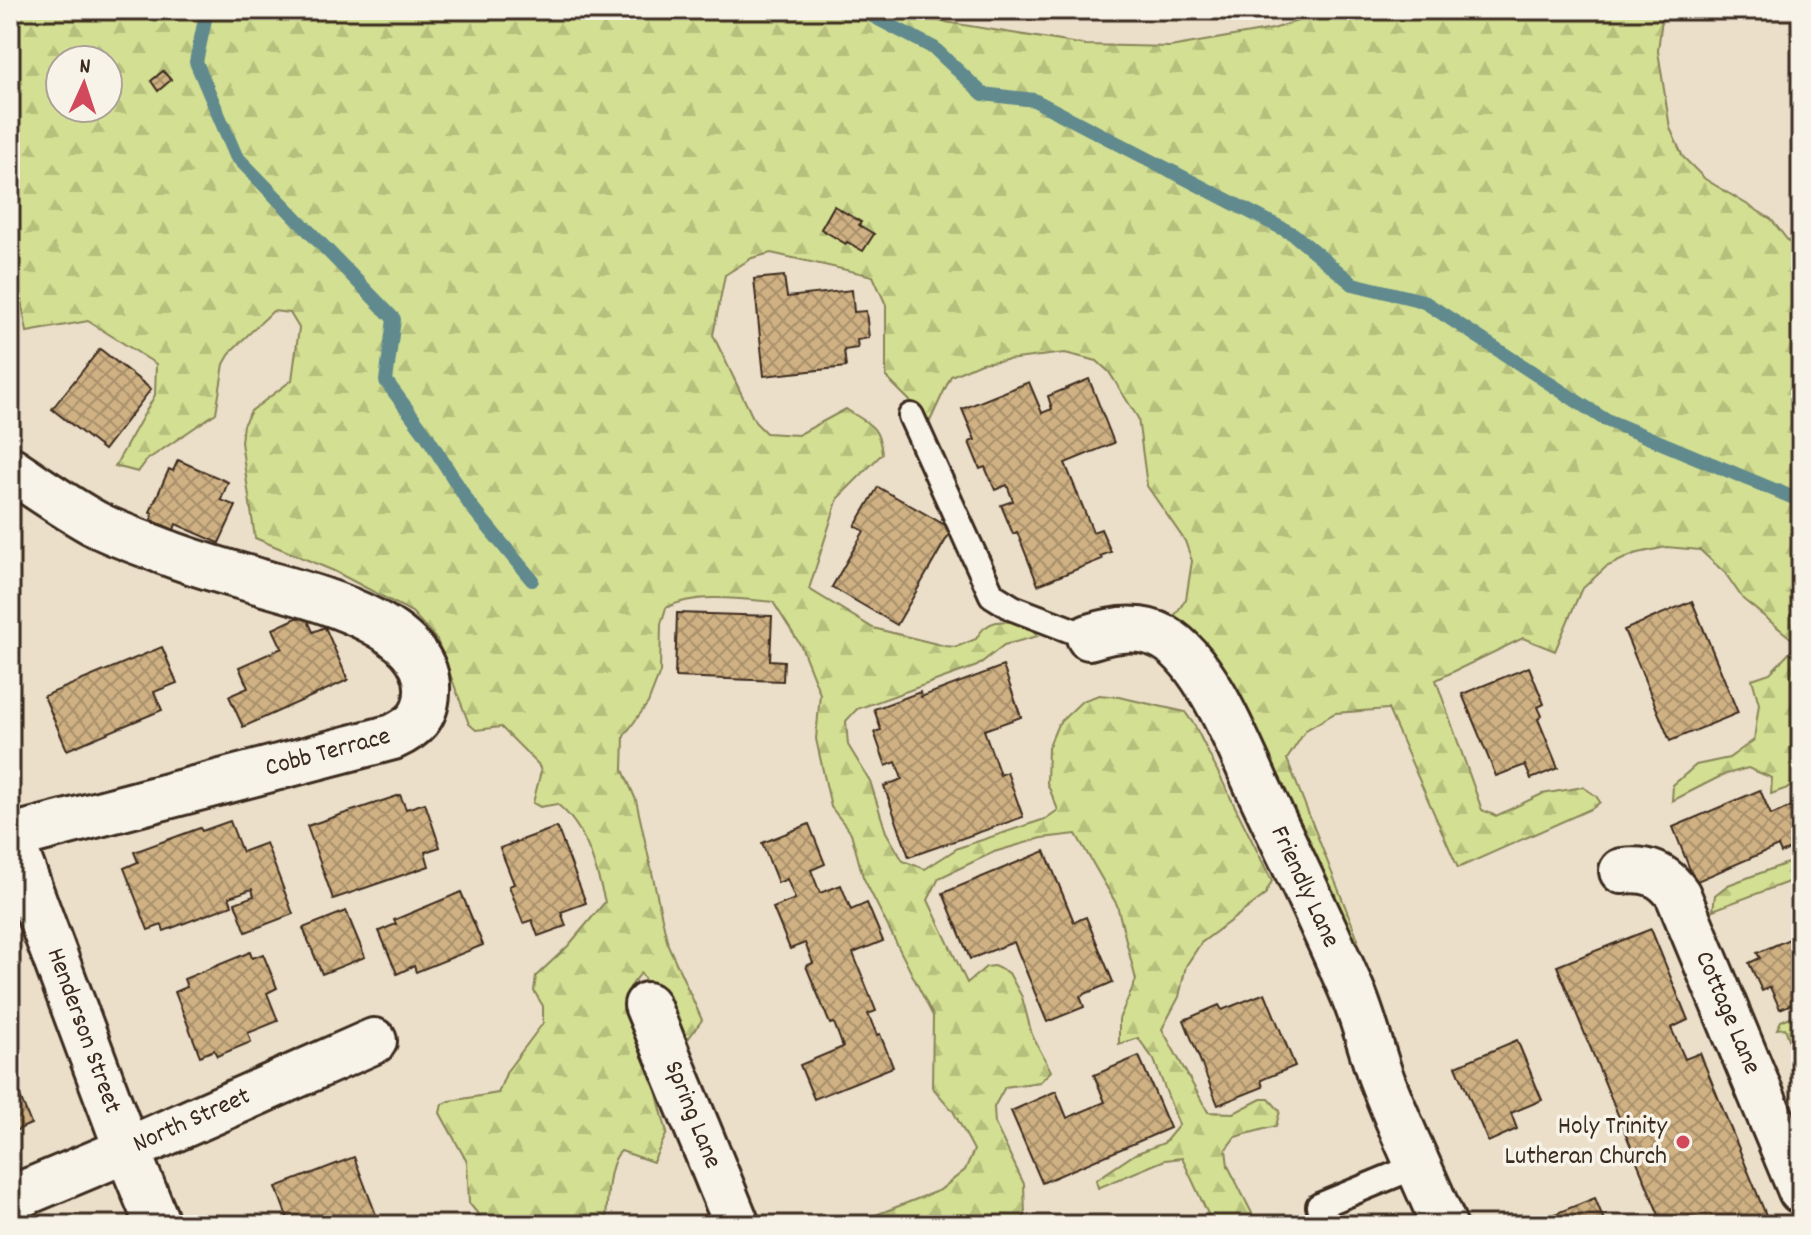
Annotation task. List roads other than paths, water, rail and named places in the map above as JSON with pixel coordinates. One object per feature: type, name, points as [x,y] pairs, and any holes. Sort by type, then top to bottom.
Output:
[{"type":"street","name":"Cobb Terrace","points":[[10,469],[99,526],[171,554],[334,604],[383,626],[418,658],[428,687],[420,717],[410,729],[393,737],[10,836]]},
{"type":"street","name":"Friendly Lane","points":[[1089,637],[1106,631],[1147,631],[1165,638],[1203,675],[1352,992],[1381,1076],[1444,1225]]},
{"type":"street","name":"Henderson Street","points":[[10,836],[158,1225]]},
{"type":"street","name":"Cottage Lane","points":[[1622,871],[1636,869],[1654,873],[1671,885],[1678,895],[1801,1191]]},
{"type":"street","name":"Spring Lane","points":[[647,1005],[737,1225]]},
{"type":"street","name":"North Street","points":[[10,1199],[374,1041]]},
{"type":"lane","points":[[911,416],[992,595],[1013,608],[1089,637]]},
{"type":"lane","points":[[1327,1225],[1319,1206],[1419,1165]]},
{"type":"waterway","points":[[207,10],[196,62],[236,156],[394,319],[386,381],[427,436],[470,505],[532,580]]},
{"type":"waterway","points":[[861,10],[934,48],[983,94],[1034,100],[1293,234],[1353,284],[1423,301],[1604,419],[1801,501]]},
{"type":"place","name":"Holy Trinity Lutheran Church","points":[[1683,1142]]}]
